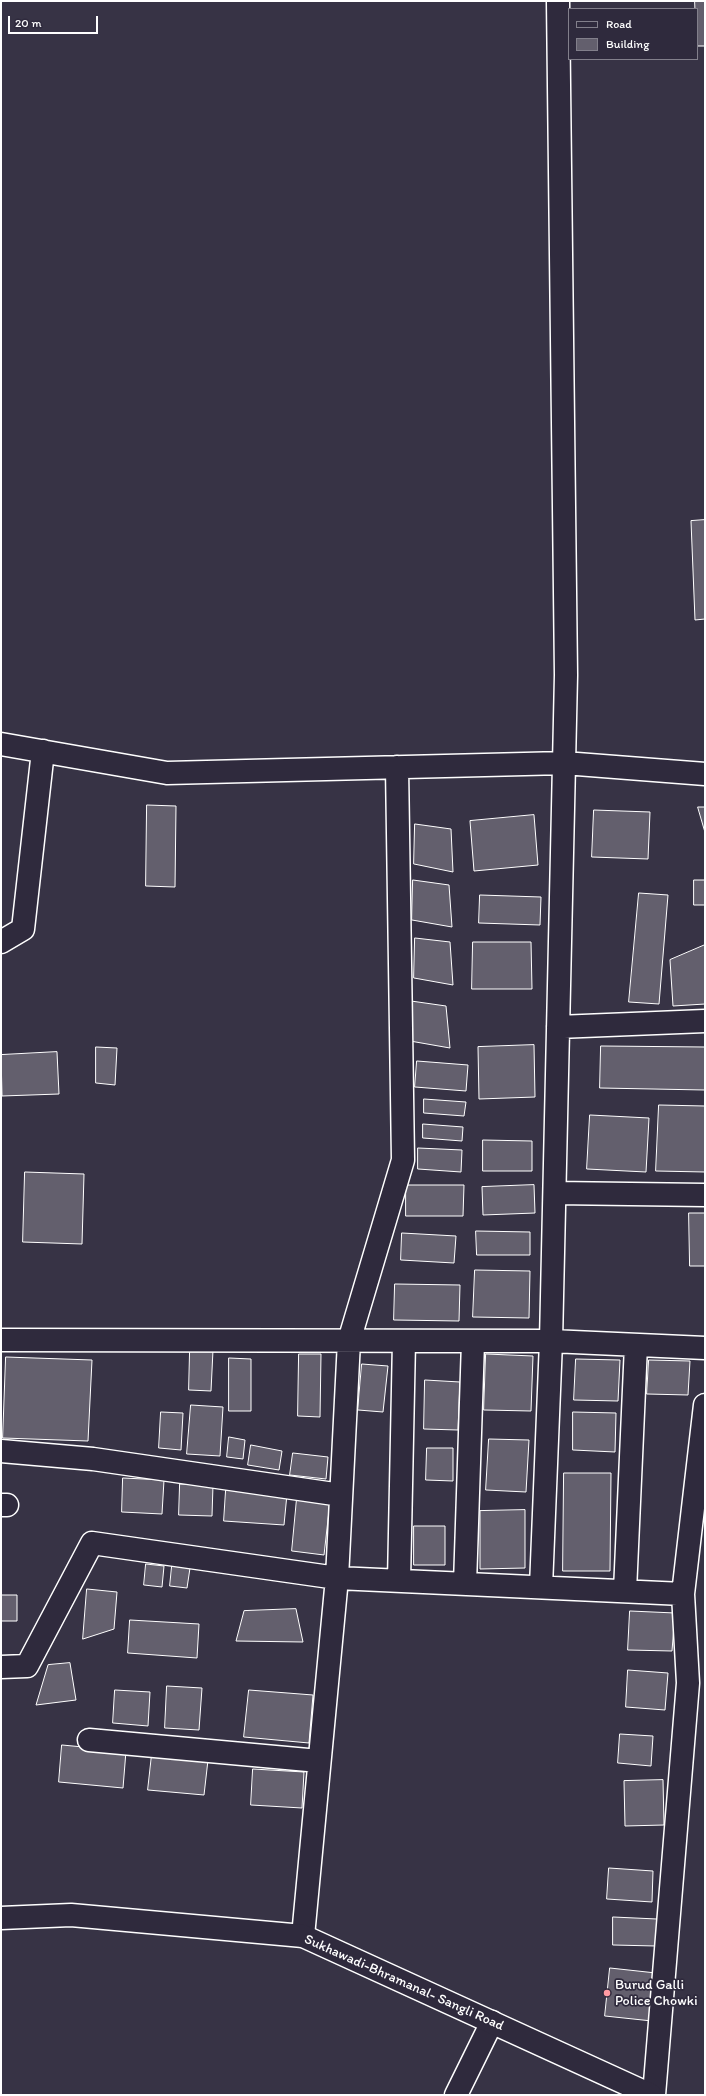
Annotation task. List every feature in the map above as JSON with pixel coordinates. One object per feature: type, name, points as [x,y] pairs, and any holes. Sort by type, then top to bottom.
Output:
[{"type":"street","points":[[541,1587],[552,1342],[566,675],[558,1]]},
{"type":"street","points":[[1,744],[167,773],[564,762],[705,774]]},
{"type":"street","points":[[1,942],[23,929],[43,752]]},
{"type":"street","points":[[303,1936],[337,1578],[349,1341],[403,1160],[397,767]]},
{"type":"street","points":[[558,1028],[705,1021]]},
{"type":"street","points":[[555,1193],[705,1195]]},
{"type":"street","points":[[1,1340],[552,1342],[705,1348]]},
{"type":"street","points":[[399,1581],[404,1341]]},
{"type":"street","points":[[465,1584],[473,1342]]},
{"type":"street","points":[[625,1591],[636,1345]]},
{"type":"street","points":[[654,2095],[697,1683],[684,1594],[705,1405]]},
{"type":"street","points":[[1,1451],[93,1459],[341,1495]]},
{"type":"street","points":[[1,1667],[27,1666],[92,1543],[337,1578],[684,1594]]},
{"type":"street","points":[[89,1740],[319,1761]]},
{"type":"street","name":"Sukhawadi-Bhramanal- Sangli Road","points":[[1,1918],[71,1915],[303,1936],[651,2095]]},
{"type":"street","points":[[456,2095],[492,2022]]},
{"type":"building","points":[[695,1],[705,1],[705,46],[698,46],[698,8],[695,8]]},
{"type":"building","points":[[705,520],[705,619],[695,620],[691,521]]},
{"type":"building","points":[[147,805],[176,806],[175,887],[146,886]]},
{"type":"building","points":[[698,807],[705,807],[705,832]]},
{"type":"building","points":[[594,810],[650,812],[648,859],[592,857]]},
{"type":"building","points":[[534,815],[538,865],[474,871],[470,821]]},
{"type":"building","points":[[415,824],[451,829],[453,872],[414,864]]},
{"type":"building","points":[[413,880],[449,885],[452,927],[412,920]]},
{"type":"building","points":[[694,880],[705,880],[705,905],[694,905]]},
{"type":"building","points":[[639,893],[668,895],[659,1004],[629,1002]]},
{"type":"building","points":[[480,895],[541,897],[540,925],[479,923]]},
{"type":"building","points":[[415,938],[450,942],[453,985],[414,978]]},
{"type":"building","points":[[473,942],[531,942],[532,989],[472,989]]},
{"type":"building","points":[[705,945],[705,1004],[673,1006],[670,960]]},
{"type":"building","points":[[411,1001],[446,1006],[450,1048],[410,1041]]},
{"type":"building","points":[[534,1045],[535,1097],[479,1099],[478,1047]]},
{"type":"building","points":[[601,1046],[705,1047],[705,1090],[600,1088]]},
{"type":"building","points":[[96,1047],[117,1048],[115,1085],[96,1083]]},
{"type":"building","points":[[57,1052],[59,1094],[2,1096],[1,1055]]},
{"type":"building","points":[[417,1061],[468,1065],[466,1091],[415,1087]]},
{"type":"building","points":[[424,1099],[466,1102],[464,1116],[424,1113]]},
{"type":"building","points":[[659,1105],[705,1106],[705,1172],[656,1171]]},
{"type":"building","points":[[590,1115],[649,1118],[646,1172],[587,1169]]},
{"type":"building","points":[[423,1124],[463,1127],[462,1141],[423,1138]]},
{"type":"building","points":[[483,1140],[532,1141],[532,1171],[483,1171]]},
{"type":"building","points":[[418,1148],[462,1150],[461,1172],[418,1169]]},
{"type":"building","points":[[25,1172],[84,1174],[82,1244],[23,1242]]},
{"type":"building","points":[[406,1185],[464,1185],[463,1216],[406,1216]]},
{"type":"building","points":[[534,1185],[535,1213],[483,1215],[482,1187]]},
{"type":"building","points":[[689,1213],[705,1213],[705,1266],[690,1266]]},
{"type":"building","points":[[476,1231],[530,1232],[530,1255],[477,1255]]},
{"type":"building","points":[[402,1233],[456,1236],[454,1263],[401,1260]]},
{"type":"building","points":[[475,1270],[530,1271],[529,1318],[473,1317]]},
{"type":"building","points":[[395,1284],[460,1285],[459,1321],[394,1320]]},
{"type":"building","points":[[190,1350],[213,1350],[211,1391],[189,1390]]},
{"type":"building","points":[[299,1354],[321,1354],[320,1417],[298,1416]]},
{"type":"building","points":[[486,1354],[533,1356],[531,1411],[484,1410]]},
{"type":"building","points":[[6,1357],[92,1360],[88,1441],[3,1438]]},
{"type":"building","points":[[229,1358],[251,1359],[251,1411],[229,1411]]},
{"type":"building","points":[[576,1359],[620,1360],[618,1401],[574,1400]]},
{"type":"building","points":[[649,1360],[690,1361],[688,1395],[647,1394]]},
{"type":"building","points":[[362,1364],[388,1366],[383,1412],[358,1410]]},
{"type":"building","points":[[425,1380],[460,1382],[458,1430],[424,1429]]},
{"type":"building","points":[[191,1405],[223,1407],[220,1456],[187,1454]]},
{"type":"building","points":[[161,1412],[183,1413],[181,1450],[159,1448]]},
{"type":"building","points":[[573,1412],[616,1413],[615,1452],[573,1450]]},
{"type":"building","points":[[229,1437],[245,1440],[243,1459],[227,1457]]},
{"type":"building","points":[[489,1439],[529,1440],[526,1492],[486,1490]]},
{"type":"building","points":[[251,1445],[282,1451],[279,1470],[248,1465]]},
{"type":"building","points":[[427,1448],[453,1448],[453,1481],[426,1480]]},
{"type":"building","points":[[293,1453],[328,1457],[326,1479],[290,1475]]},
{"type":"building","points":[[564,1473],[611,1473],[610,1571],[563,1571]]},
{"type":"building","points":[[123,1478],[164,1480],[162,1514],[122,1512]]},
{"type":"building","points":[[180,1484],[213,1485],[212,1516],[179,1515]]},
{"type":"building","points":[[226,1490],[287,1494],[284,1525],[224,1521]]},
{"type":"building","points":[[297,1498],[330,1502],[324,1555],[292,1551]]},
{"type":"building","points":[[525,1510],[525,1568],[480,1569],[480,1511]]},
{"type":"building","points":[[414,1526],[445,1526],[445,1565],[414,1565]]},
{"type":"building","points":[[146,1564],[164,1566],[162,1587],[144,1585]]},
{"type":"building","points":[[172,1566],[190,1568],[187,1588],[170,1586]]},
{"type":"building","points":[[87,1589],[117,1592],[114,1629],[83,1639]]},
{"type":"building","points":[[1,1595],[17,1595],[17,1621],[1,1621]]},
{"type":"building","points":[[296,1609],[303,1642],[236,1641],[244,1611]]},
{"type":"building","points":[[630,1611],[675,1613],[672,1651],[628,1650]]},
{"type":"building","points":[[130,1620],[199,1624],[197,1658],[128,1653]]},
{"type":"building","points":[[70,1663],[76,1700],[36,1705],[48,1665]]},
{"type":"building","points":[[628,1670],[668,1673],[665,1710],[626,1707]]},
{"type":"building","points":[[167,1686],[202,1688],[199,1730],[165,1728]]},
{"type":"building","points":[[115,1690],[150,1692],[148,1726],[113,1723]]},
{"type":"building","points":[[249,1690],[313,1695],[309,1743],[244,1737]]},
{"type":"building","points":[[620,1734],[653,1736],[651,1766],[618,1763]]},
{"type":"building","points":[[62,1745],[126,1751],[123,1788],[59,1782]]},
{"type":"building","points":[[152,1754],[208,1760],[204,1795],[148,1790]]},
{"type":"building","points":[[253,1769],[304,1772],[302,1808],[251,1805]]},
{"type":"building","points":[[663,1780],[664,1825],[625,1826],[624,1781]]},
{"type":"building","points":[[609,1868],[653,1871],[652,1902],[607,1899]]},
{"type":"building","points":[[613,1917],[657,1919],[656,1946],[613,1945]]},
{"type":"building","points":[[610,1968],[656,1973],[652,2021],[605,2016]]},
{"type":"place","name":"Burud Galli Police Chowki","points":[[607,1993]]}]
